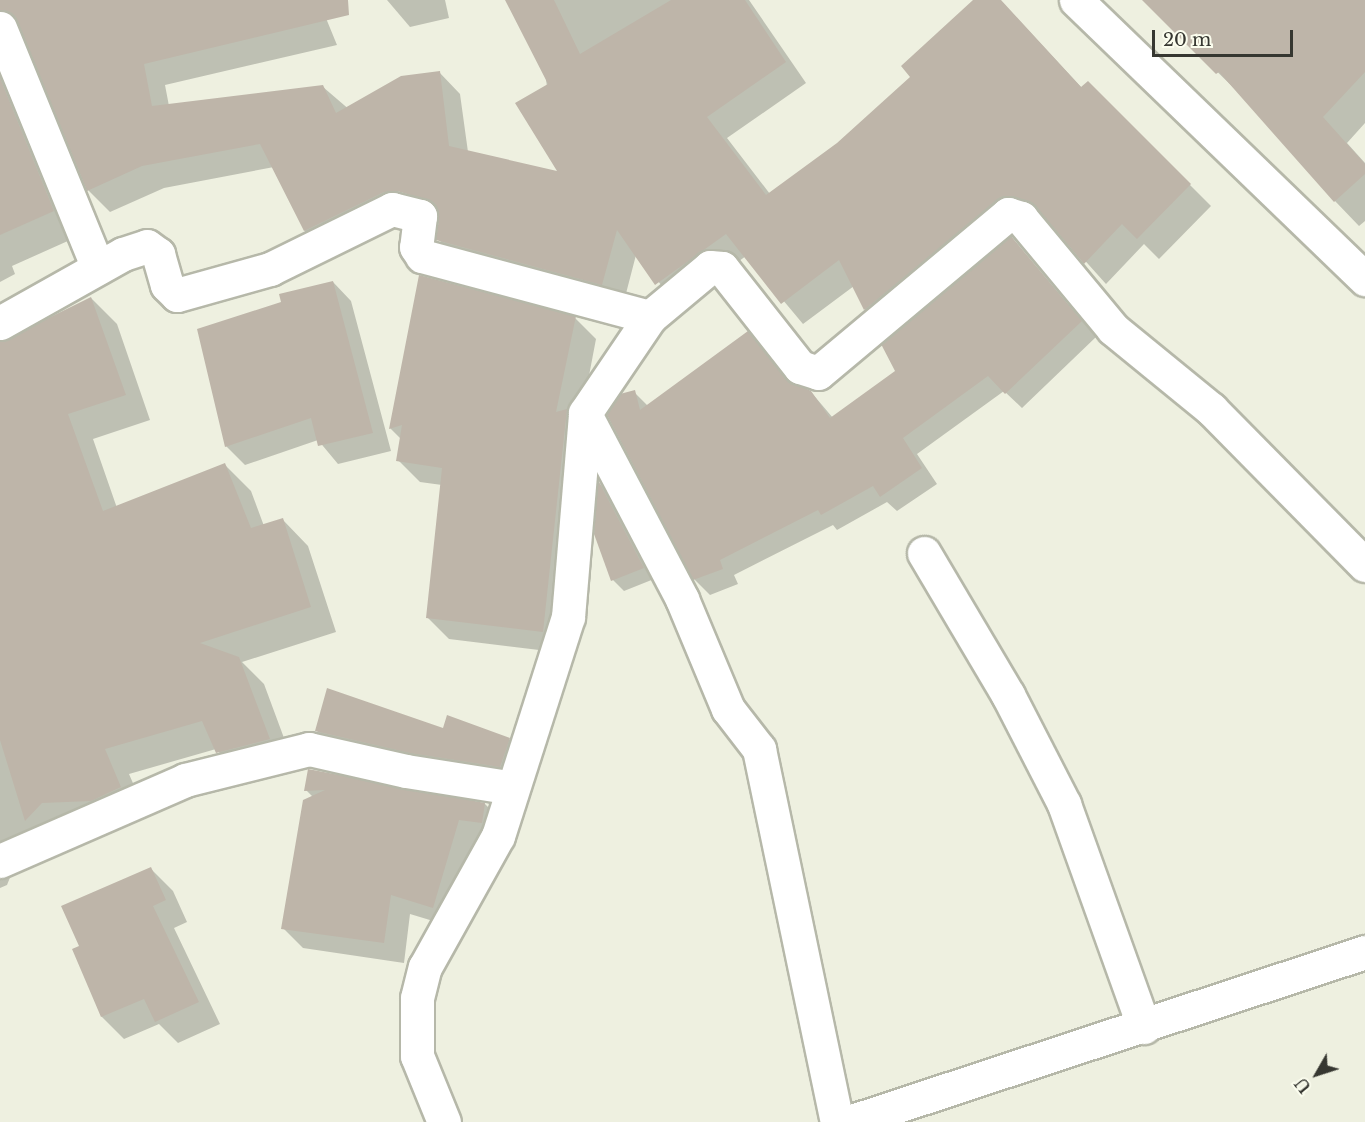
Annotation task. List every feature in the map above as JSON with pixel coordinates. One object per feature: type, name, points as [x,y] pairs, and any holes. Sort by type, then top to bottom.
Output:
[{"type":"street","points":[[1076,0],[1365,279]]},
{"type":"street","points":[[0,28],[98,268]]},
{"type":"street","points":[[0,323],[98,268],[147,246],[158,254],[166,285],[177,295],[270,268],[392,209],[420,216],[416,247],[422,256],[650,317]]},
{"type":"street","points":[[444,1122],[417,1056],[417,998],[425,967],[498,836],[568,617],[585,413],[650,317],[710,267],[722,268],[800,367],[818,373],[1008,214],[1021,218],[1113,328],[1211,409],[1365,565]]},
{"type":"street","points":[[585,413],[682,599],[728,709],[759,749],[837,1122]]},
{"type":"street","points":[[924,553],[1008,695],[1064,804],[1144,1027]]},
{"type":"street","points":[[2,853],[185,780],[309,749],[406,771],[513,788]]},
{"type":"street","points":[[849,1122],[1144,1027],[1365,952]]},
{"type":"building","points":[[0,0],[348,0],[349,15],[144,64],[152,106],[323,85],[336,113],[401,76],[440,71],[449,146],[557,171],[515,103],[548,84],[505,0],[554,0],[580,54],[671,0],[745,0],[786,62],[707,117],[766,195],[837,143],[910,77],[901,66],[973,0],[1001,0],[1081,87],[1088,81],[1191,184],[1137,239],[1122,224],[1084,264],[1035,206],[1004,196],[864,310],[839,260],[781,304],[726,234],[655,285],[617,230],[602,285],[436,240],[439,218],[433,202],[397,191],[384,192],[304,231],[260,144],[142,166],[87,191],[17,21],[11,13],[0,10]]},
{"type":"building","points":[[1142,0],[1365,0],[1365,72],[1323,117],[1365,164],[1365,174],[1334,202],[1219,72],[1216,74]]},
{"type":"building","points":[[0,78],[54,211],[0,235]]},
{"type":"building","points":[[1011,236],[1082,321],[1005,394],[988,376],[903,438],[922,468],[880,497],[873,486],[821,515],[818,510],[720,560],[723,569],[693,580],[607,415],[620,394],[635,390],[640,410],[748,331],[786,379],[811,391],[830,418],[895,371],[881,344]]},
{"type":"building","points":[[419,275],[576,316],[556,412],[567,409],[543,632],[426,618],[442,468],[396,461],[402,425],[389,429]]},
{"type":"building","points":[[333,281],[373,433],[318,446],[311,418],[225,447],[197,329],[281,302],[279,294]]},
{"type":"building","points":[[91,297],[126,395],[68,414],[103,511],[225,463],[251,528],[283,518],[311,607],[200,643],[239,657],[270,739],[216,753],[202,721],[105,749],[121,787],[91,801],[42,803],[25,821],[0,740],[0,342]]},
{"type":"building","points":[[598,480],[644,568],[611,581],[594,534]]},
{"type":"building","points":[[327,688],[443,728],[447,715],[510,738],[500,767],[410,753],[315,731]]},
{"type":"building","points":[[308,769],[485,803],[482,823],[459,820],[433,908],[391,895],[384,943],[281,929],[303,800],[325,790],[304,791]]},
{"type":"building","points":[[151,867],[166,900],[153,906],[199,1002],[155,1022],[144,999],[101,1017],[72,949],[79,946],[61,906]]}]
